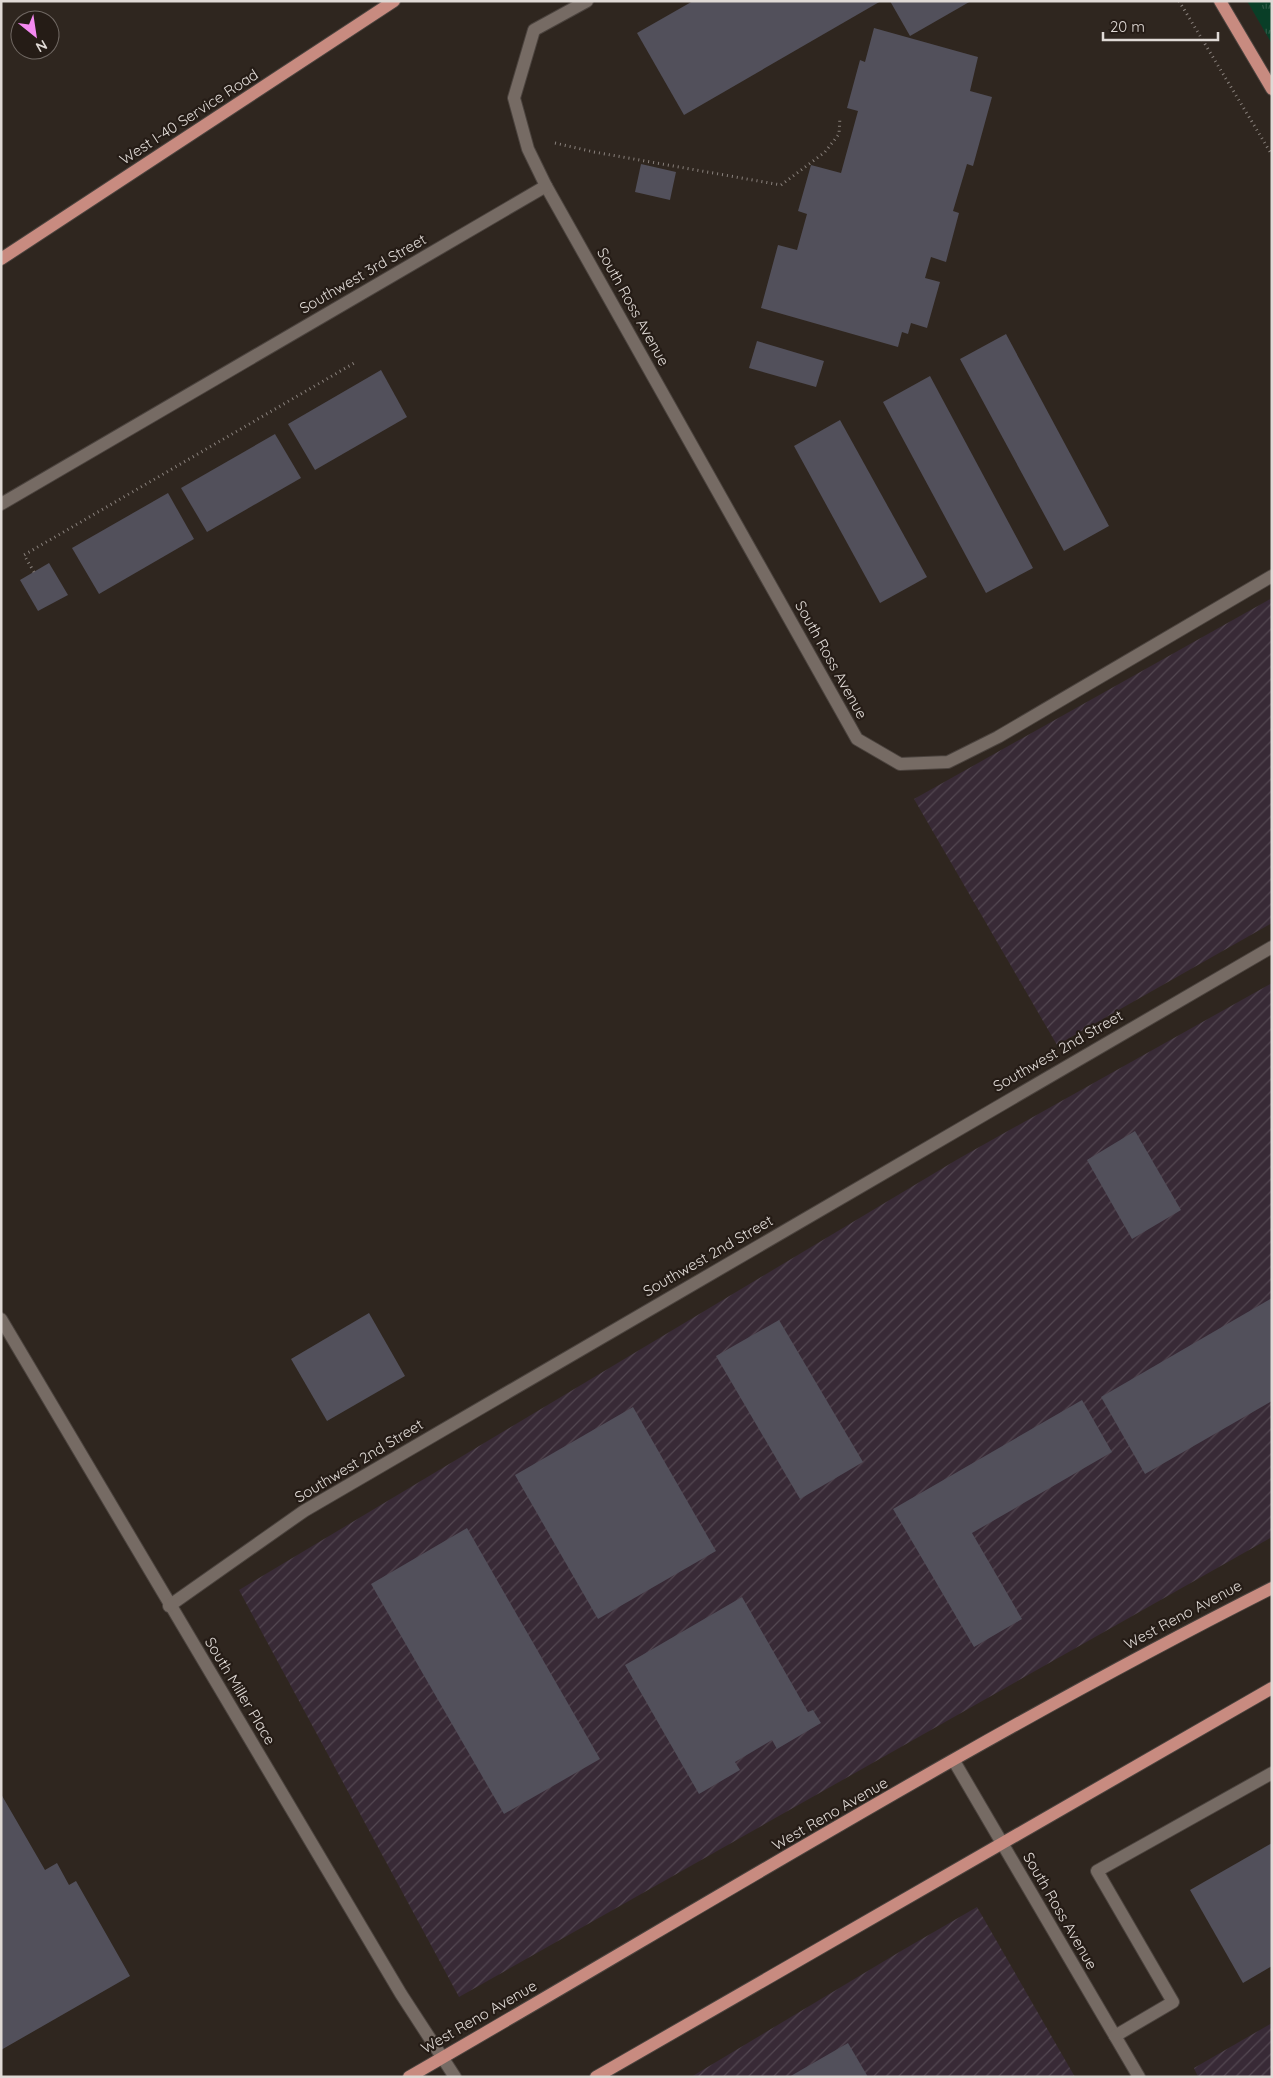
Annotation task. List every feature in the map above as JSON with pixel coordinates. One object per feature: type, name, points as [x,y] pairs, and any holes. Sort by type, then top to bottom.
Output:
[{"type":"main road","name":"West I-40 Service Road","points":[[1,259],[394,1]]},
{"type":"main road","points":[[1220,1],[1272,89]]},
{"type":"main road","name":"West Reno Avenue","points":[[409,2077],[954,1760],[1174,1637],[1272,1588]]},
{"type":"main road","points":[[596,2077],[1272,1688]]},
{"type":"street","points":[[546,186],[528,150],[514,98],[534,30],[587,1]]},
{"type":"street","name":"Southwest 3rd Street","points":[[1,504],[546,186]]},
{"type":"street","name":"South Ross Avenue","points":[[546,186],[857,738],[900,764],[948,762],[998,737],[1272,576]]},
{"type":"street","name":"Southwest 2nd Street","points":[[170,1606],[304,1511],[1272,947]]},
{"type":"street","name":"South Miller Place","points":[[1,1319],[402,1994],[455,2077]]},
{"type":"street","name":"South Ross Avenue","points":[[954,1760],[1139,2077]]},
{"type":"street","points":[[1115,2036],[1173,2002],[1097,1871],[1272,1773]]},
{"type":"path","points":[[1179,1],[1272,155]]},
{"type":"path","points":[[528,150],[552,142],[594,152],[781,185],[825,152],[839,134],[840,118]]},
{"type":"path","points":[[34,572],[24,555],[356,362]]},
{"type":"shaded area","points":[[1272,598],[1272,923],[1057,1045],[914,799]]},
{"type":"shaded area","points":[[1272,983],[1272,1537],[459,1997],[239,1590],[958,1159]]},
{"type":"shaded area","points":[[977,1907],[1075,2077],[691,2077],[901,1951]]},
{"type":"shaded area","points":[[1272,2023],[1272,2077],[1198,2077],[1194,2068]]},
{"type":"green space","points":[[1247,1],[1272,1],[1272,44]]},
{"type":"building","points":[[693,1],[881,1],[684,115],[637,33]]},
{"type":"building","points":[[890,1],[971,1],[910,36]]},
{"type":"building","points":[[874,28],[978,57],[970,91],[992,97],[973,166],[967,164],[953,211],[959,213],[946,262],[931,257],[925,278],[940,282],[927,328],[911,323],[908,334],[902,332],[898,347],[761,308],[778,245],[797,250],[807,214],[798,211],[811,165],[841,173],[858,111],[847,108],[860,60],[865,62]]},
{"type":"building","points":[[641,164],[676,172],[670,200],[635,192]]},
{"type":"building","points":[[1006,334],[1109,526],[1064,551],[960,359]]},
{"type":"building","points":[[757,341],[824,361],[816,387],[749,368]]},
{"type":"building","points":[[381,370],[407,417],[315,470],[288,424]]},
{"type":"building","points":[[930,376],[1033,568],[986,593],[883,402]]},
{"type":"building","points":[[840,420],[927,577],[880,603],[794,446]]},
{"type":"building","points":[[275,434],[301,478],[207,532],[181,488]]},
{"type":"building","points":[[168,493],[194,539],[99,594],[72,548]]},
{"type":"building","points":[[49,563],[68,595],[38,611],[20,580]]},
{"type":"building","points":[[1135,1131],[1181,1210],[1132,1239],[1087,1160]]},
{"type":"building","points":[[1272,1298],[1272,1401],[1145,1474],[1101,1397]]},
{"type":"building","points":[[369,1313],[405,1376],[327,1421],[291,1359]]},
{"type":"building","points":[[779,1320],[863,1462],[800,1499],[716,1356]]},
{"type":"building","points":[[1082,1400],[1112,1452],[972,1533],[1022,1619],[974,1647],[893,1509]]},
{"type":"building","points":[[633,1407],[716,1551],[598,1619],[515,1475]]},
{"type":"building","points":[[467,1528],[600,1759],[504,1814],[371,1584]]},
{"type":"building","points":[[742,1597],[808,1712],[813,1710],[821,1723],[777,1749],[772,1740],[735,1762],[740,1770],[699,1794],[625,1665]]},
{"type":"building","points":[[1,1794],[45,1870],[57,1863],[69,1885],[76,1881],[130,1976],[1,2050]]},
{"type":"building","points":[[1272,1843],[1272,1966],[1243,1983],[1190,1890]]},
{"type":"building","points":[[848,2043],[868,2077],[789,2077]]}]
